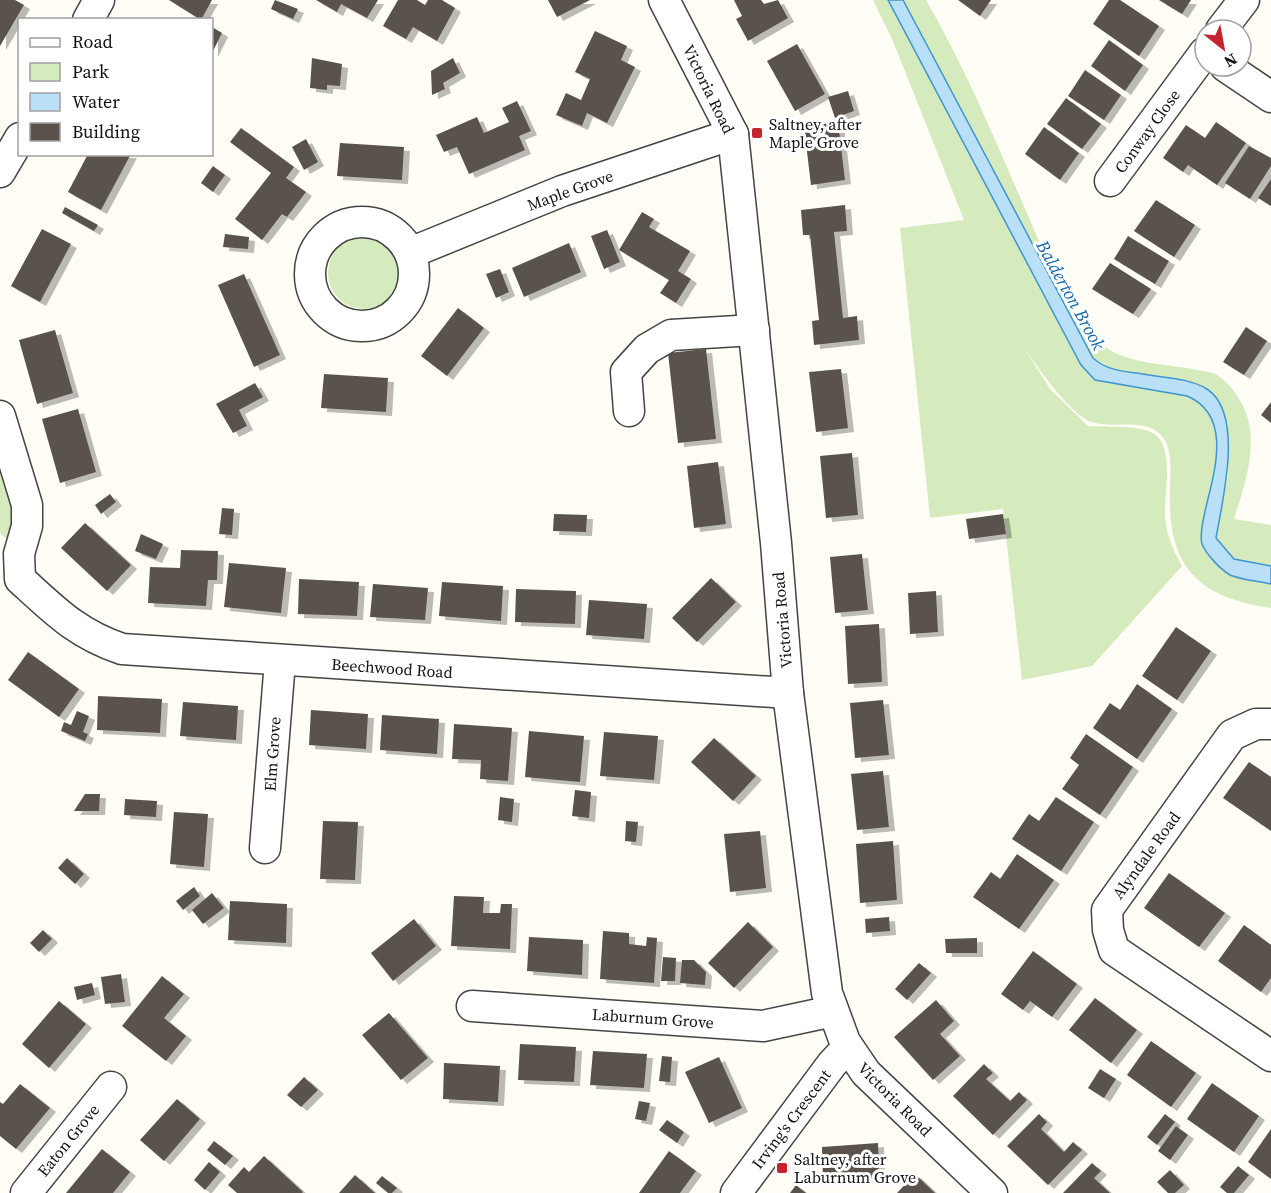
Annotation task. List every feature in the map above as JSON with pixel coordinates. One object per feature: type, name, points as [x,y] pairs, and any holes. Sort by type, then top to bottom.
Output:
[{"type":"street","points":[[89,18],[99,0]]},
{"type":"street","name":"Victoria Road","points":[[664,0],[733,134],[788,693],[827,993],[849,1047],[866,1073],[992,1193]]},
{"type":"street","points":[[1230,18],[1244,0]]},
{"type":"street","name":"Conway Close","points":[[1110,181],[1193,68]]},
{"type":"street","points":[[1243,78],[1271,97]]},
{"type":"street","name":"Maple Grove","points":[[411,253],[562,191],[733,134]]},
{"type":"street","points":[[0,172],[18,141]]},
{"type":"street","points":[[630,411],[626,372],[647,349],[671,336],[754,330]]},
{"type":"street","points":[[0,416],[27,506],[27,526],[19,554],[20,579]]},
{"type":"street","name":"Beechwood Road","points":[[0,555],[20,579],[68,623],[94,640],[122,649],[788,693]]},
{"type":"street","name":"Elm Grove","points":[[265,848],[279,661]]},
{"type":"street","name":"Alyndale Road","points":[[1271,724],[1256,724],[1232,735],[1107,910],[1108,930],[1114,950],[1271,1056]]},
{"type":"street","name":"Laburnum Grove","points":[[472,1006],[763,1026],[833,1011]]},
{"type":"street","name":"Irving's Crescent","points":[[736,1193],[832,1064],[849,1047]]},
{"type":"street","name":"Eaton Grove","points":[[26,1193],[111,1087]]},
{"type":"green space","points":[[873,0],[888,0],[1081,365],[1096,380],[1187,396],[1202,406],[1211,419],[1216,435],[1217,452],[1203,523],[1230,574],[1271,584],[1271,608],[1245,603],[1223,595],[1205,586],[1191,573],[1181,557],[1174,538],[1170,515],[1170,457],[1167,444],[1157,431],[1138,425],[1106,425],[1087,420],[1063,398],[1026,351],[1050,389],[1088,426],[1134,428],[1157,436],[1166,455],[1165,515],[1167,529],[1182,566],[1092,666],[1022,680],[1003,509],[930,518],[900,228],[964,220],[893,41]]},
{"type":"green space","points":[[903,0],[926,0],[976,97],[1053,272],[1085,326],[1098,341],[1118,354],[1156,364],[1213,373],[1231,387],[1237,396],[1248,418],[1251,447],[1243,491],[1234,519],[1271,525],[1271,566],[1233,559],[1216,538],[1228,476],[1228,424],[1209,391],[1194,383],[1115,370],[1093,358]]},
{"type":"green space","points":[[364,237],[384,243],[394,253],[400,273],[394,293],[384,303],[364,309],[344,303],[334,293],[328,273],[334,253],[344,243]]},
{"type":"green space","points":[[0,448],[17,524],[13,539],[5,538],[0,533]]},
{"type":"water","points":[[888,0],[903,0],[1093,358],[1113,369],[1194,383],[1207,389],[1219,401],[1225,418],[1228,459],[1216,538],[1234,559],[1271,566],[1271,584],[1230,575],[1214,561],[1202,544],[1202,526],[1216,461],[1217,445],[1210,416],[1201,405],[1187,396],[1095,380],[1081,365]]},
{"type":"building","points":[[0,0],[15,0],[24,5],[0,46]]},
{"type":"building","points":[[169,0],[212,0],[202,18],[198,18]]},
{"type":"building","points":[[275,0],[298,9],[293,19],[271,9]]},
{"type":"building","points":[[316,0],[378,0],[367,18],[341,4],[337,12]]},
{"type":"building","points":[[398,0],[417,0],[425,5],[428,0],[442,0],[455,8],[437,41],[413,27],[406,39],[383,26]]},
{"type":"building","points":[[548,0],[590,0],[557,17]]},
{"type":"building","points":[[734,0],[761,0],[764,4],[778,0],[788,18],[748,41],[736,19],[742,16]]},
{"type":"building","points":[[958,0],[991,0],[980,16]]},
{"type":"building","points":[[1109,0],[1120,0],[1159,26],[1139,56],[1093,24]]},
{"type":"building","points":[[1159,0],[1191,0],[1182,14]]},
{"type":"building","points":[[213,28],[222,33],[213,51]]},
{"type":"building","points":[[595,31],[627,46],[621,60],[635,67],[607,123],[587,113],[582,126],[556,115],[566,93],[581,100],[590,79],[575,72]]},
{"type":"building","points":[[1109,40],[1143,65],[1125,91],[1091,66]]},
{"type":"building","points":[[797,44],[825,94],[795,111],[767,61]]},
{"type":"building","points":[[312,58],[342,64],[340,86],[327,85],[327,90],[310,88]]},
{"type":"building","points":[[453,58],[460,73],[443,83],[445,89],[432,95],[431,71]]},
{"type":"building","points":[[1085,70],[1121,95],[1104,120],[1068,96]]},
{"type":"building","points":[[848,91],[854,111],[835,118],[828,97]]},
{"type":"building","points":[[1066,98],[1101,124],[1082,149],[1047,124]]},
{"type":"building","points":[[517,101],[531,131],[519,136],[525,150],[469,174],[457,147],[444,152],[436,135],[477,117],[484,133],[509,122],[502,108]]},
{"type":"building","points":[[838,122],[845,180],[811,185],[804,127]]},
{"type":"building","points":[[1216,122],[1246,143],[1217,185],[1188,165],[1183,172],[1163,158],[1186,125],[1205,138]]},
{"type":"building","points":[[1044,127],[1079,153],[1060,180],[1025,154]]},
{"type":"building","points":[[241,128],[294,167],[286,178],[306,192],[287,217],[282,214],[262,240],[235,219],[271,173],[230,142]]},
{"type":"building","points":[[306,139],[318,162],[304,170],[292,147]]},
{"type":"building","points":[[340,143],[404,147],[402,180],[337,176]]},
{"type":"building","points":[[1249,146],[1271,158],[1271,166],[1250,199],[1225,183]]},
{"type":"building","points":[[87,156],[130,156],[101,210],[68,192]]},
{"type":"building","points":[[213,166],[225,175],[213,192],[201,183]]},
{"type":"building","points":[[1271,179],[1271,206],[1258,198]]},
{"type":"building","points":[[1156,200],[1195,225],[1174,257],[1134,231]]},
{"type":"building","points":[[845,205],[847,231],[834,232],[843,318],[857,316],[859,340],[814,345],[812,321],[819,320],[810,235],[803,235],[801,210]]},
{"type":"building","points":[[65,207],[98,225],[94,231],[62,213]]},
{"type":"building","points":[[642,212],[654,219],[649,227],[690,251],[678,271],[691,279],[676,303],[660,293],[669,280],[619,250]]},
{"type":"building","points":[[42,229],[71,244],[40,302],[11,286]]},
{"type":"building","points":[[607,230],[620,262],[604,269],[591,236]]},
{"type":"building","points":[[225,234],[249,237],[248,249],[223,247]]},
{"type":"building","points":[[1128,236],[1169,261],[1155,284],[1114,259]]},
{"type":"building","points":[[569,243],[581,272],[524,297],[512,268]]},
{"type":"building","points":[[1110,263],[1151,289],[1133,314],[1092,289]]},
{"type":"building","points":[[500,269],[509,292],[496,298],[486,274]]},
{"type":"building","points":[[244,274],[280,355],[254,367],[218,285]]},
{"type":"building","points":[[458,308],[484,328],[447,376],[421,356]]},
{"type":"building","points":[[1246,327],[1267,341],[1244,375],[1223,362]]},
{"type":"building","points":[[55,330],[73,393],[37,404],[19,340]]},
{"type":"building","points":[[706,349],[716,439],[678,443],[668,353]]},
{"type":"building","points":[[841,369],[848,428],[816,432],[809,372]]},
{"type":"building","points":[[324,374],[388,378],[386,412],[321,408]]},
{"type":"building","points":[[255,383],[263,397],[239,410],[247,426],[233,433],[216,404]]},
{"type":"building","points":[[1271,402],[1271,423],[1261,415]]},
{"type":"building","points":[[78,409],[96,472],[60,483],[42,419]]},
{"type":"building","points":[[852,453],[858,515],[826,518],[820,456]]},
{"type":"building","points":[[718,462],[726,524],[694,528],[687,466]]},
{"type":"building","points":[[110,494],[116,502],[101,514],[95,505]]},
{"type":"building","points":[[222,508],[234,509],[232,535],[219,534]]},
{"type":"building","points":[[554,514],[587,515],[586,532],[553,531]]},
{"type":"building","points":[[1003,514],[1006,534],[969,539],[966,519]]},
{"type":"building","points":[[85,523],[131,565],[107,591],[61,548]]},
{"type":"building","points":[[141,534],[163,544],[156,559],[135,551]]},
{"type":"building","points":[[181,550],[218,551],[217,580],[208,580],[206,606],[148,603],[150,567],[180,568]]},
{"type":"building","points":[[862,554],[868,610],[835,613],[830,557]]},
{"type":"building","points":[[229,563],[286,568],[281,613],[224,607]]},
{"type":"building","points":[[711,578],[736,602],[697,642],[672,618]]},
{"type":"building","points":[[299,579],[359,582],[357,616],[298,614]]},
{"type":"building","points":[[442,582],[503,586],[501,621],[439,616]]},
{"type":"building","points":[[373,584],[428,588],[425,620],[370,617]]},
{"type":"building","points":[[516,589],[576,591],[575,624],[515,622]]},
{"type":"building","points":[[936,591],[938,632],[910,634],[908,593]]},
{"type":"building","points":[[589,600],[647,604],[644,639],[586,635]]},
{"type":"building","points":[[879,624],[882,682],[848,684],[845,626]]},
{"type":"building","points":[[1176,627],[1211,651],[1177,700],[1142,676]]},
{"type":"building","points":[[28,652],[79,689],[59,717],[8,680]]},
{"type":"building","points":[[1137,684],[1172,709],[1137,759],[1093,728],[1110,703],[1120,710]]},
{"type":"building","points":[[98,696],[162,699],[160,733],[97,730]]},
{"type":"building","points":[[883,700],[889,755],[855,758],[850,703]]},
{"type":"building","points":[[183,702],[238,706],[236,740],[180,736]]},
{"type":"building","points":[[311,710],[368,714],[366,749],[309,745]]},
{"type":"building","points":[[77,711],[89,716],[83,732],[88,734],[85,741],[61,731],[64,722],[71,725]]},
{"type":"building","points":[[382,715],[439,719],[437,754],[380,750]]},
{"type":"building","points":[[454,724],[512,728],[508,781],[480,779],[481,760],[452,759]]},
{"type":"building","points":[[529,731],[584,736],[580,782],[525,777]]},
{"type":"building","points":[[604,732],[658,736],[654,780],[600,776]]},
{"type":"building","points":[[1086,734],[1133,767],[1100,815],[1062,789],[1079,765],[1070,758]]},
{"type":"building","points":[[714,738],[756,776],[733,801],[691,762]]},
{"type":"building","points":[[1249,762],[1271,777],[1271,831],[1223,798]]},
{"type":"building","points":[[883,771],[889,827],[857,830],[851,774]]},
{"type":"building","points":[[575,790],[591,792],[589,818],[572,816]]},
{"type":"building","points":[[85,794],[100,794],[99,811],[74,811]]},
{"type":"building","points":[[500,797],[514,799],[512,822],[498,820]]},
{"type":"building","points":[[1056,797],[1094,822],[1061,871],[1012,839],[1029,814],[1039,821]]},
{"type":"building","points":[[125,799],[157,801],[156,817],[124,815]]},
{"type":"building","points":[[174,812],[208,814],[204,867],[170,864]]},
{"type":"building","points":[[323,821],[358,822],[355,880],[320,879]]},
{"type":"building","points":[[626,821],[638,822],[636,842],[625,841]]},
{"type":"building","points":[[760,831],[766,888],[730,892],[724,834]]},
{"type":"building","points":[[893,841],[897,900],[860,903],[856,844]]},
{"type":"building","points":[[1017,854],[1054,880],[1019,929],[973,897],[991,872],[1000,879]]},
{"type":"building","points":[[67,858],[84,874],[75,884],[58,868]]},
{"type":"building","points":[[1169,873],[1225,913],[1199,947],[1144,908]]},
{"type":"building","points":[[194,887],[200,896],[183,910],[176,901]]},
{"type":"building","points":[[212,893],[224,908],[203,924],[192,910]]},
{"type":"building","points":[[454,896],[484,897],[483,913],[500,913],[501,904],[512,904],[510,949],[451,946]]},
{"type":"building","points":[[230,901],[287,904],[286,943],[228,940]]},
{"type":"building","points":[[889,917],[890,931],[866,933],[865,919]]},
{"type":"building","points":[[414,919],[436,946],[393,981],[371,953]]},
{"type":"building","points":[[748,922],[773,947],[734,988],[708,963]]},
{"type":"building","points":[[1244,925],[1271,945],[1271,978],[1261,992],[1218,961]]},
{"type":"building","points":[[43,930],[52,939],[39,952],[30,943]]},
{"type":"building","points":[[603,931],[629,933],[629,944],[646,946],[647,937],[657,938],[654,983],[600,979]]},
{"type":"building","points":[[529,937],[583,940],[582,975],[527,971]]},
{"type":"building","points":[[977,938],[977,953],[946,953],[945,939]]},
{"type":"building","points":[[1033,951],[1077,984],[1052,1017],[1030,1001],[1023,1010],[1001,994]]},
{"type":"building","points":[[663,957],[676,958],[675,981],[661,981]]},
{"type":"building","points":[[682,960],[694,960],[706,972],[705,985],[680,983]]},
{"type":"building","points":[[919,963],[931,973],[907,1000],[895,989]]},
{"type":"building","points":[[121,974],[125,1002],[105,1004],[101,977]]},
{"type":"building","points":[[162,976],[184,994],[164,1018],[186,1036],[166,1061],[122,1026]]},
{"type":"building","points":[[92,983],[95,995],[77,1000],[74,987]]},
{"type":"building","points":[[1095,998],[1137,1030],[1111,1063],[1069,1030]]},
{"type":"building","points":[[936,1000],[954,1021],[940,1034],[960,1056],[933,1080],[894,1037]]},
{"type":"building","points":[[59,1001],[86,1024],[49,1068],[22,1044]]},
{"type":"building","points":[[389,1013],[428,1058],[401,1080],[362,1035]]},
{"type":"building","points":[[1151,1041],[1196,1073],[1171,1107],[1127,1075]]},
{"type":"building","points":[[520,1044],[576,1047],[574,1082],[518,1080]]},
{"type":"building","points":[[593,1051],[647,1054],[644,1088],[590,1085]]},
{"type":"building","points":[[662,1056],[672,1057],[670,1082],[659,1081]]},
{"type":"building","points":[[719,1057],[742,1108],[709,1123],[685,1072]]},
{"type":"building","points":[[444,1063],[500,1066],[498,1102],[443,1099]]},
{"type":"building","points":[[984,1064],[993,1073],[986,1079],[1010,1101],[1019,1092],[1027,1100],[993,1135],[953,1096]]},
{"type":"building","points":[[1100,1069],[1116,1079],[1104,1098],[1088,1088]]},
{"type":"building","points":[[304,1077],[318,1090],[301,1107],[287,1095]]},
{"type":"building","points":[[1212,1083],[1259,1116],[1234,1152],[1187,1119]]},
{"type":"building","points":[[20,1084],[50,1108],[16,1149],[0,1136],[0,1102],[3,1104]]},
{"type":"building","points":[[177,1099],[200,1119],[164,1161],[140,1140]]},
{"type":"building","points":[[639,1101],[650,1103],[646,1121],[635,1119]]},
{"type":"building","points":[[1039,1114],[1047,1122],[1041,1129],[1064,1152],[1073,1142],[1082,1150],[1048,1185],[1007,1146]]},
{"type":"building","points":[[1165,1114],[1175,1122],[1157,1145],[1147,1137]]},
{"type":"building","points":[[667,1120],[684,1132],[677,1143],[659,1130]]},
{"type":"building","points":[[1176,1126],[1188,1135],[1170,1160],[1158,1151]]},
{"type":"building","points":[[1271,1129],[1271,1179],[1248,1162]]},
{"type":"building","points":[[214,1141],[233,1156],[225,1165],[207,1150]]},
{"type":"building","points":[[878,1143],[879,1178],[823,1181],[822,1147]]},
{"type":"building","points":[[102,1149],[130,1172],[113,1193],[66,1193]]},
{"type":"building","points":[[669,1151],[696,1171],[680,1193],[639,1193]]},
{"type":"building","points":[[264,1156],[303,1192],[237,1193],[228,1185],[244,1167],[249,1172]]},
{"type":"building","points":[[209,1162],[220,1172],[205,1190],[194,1180]]},
{"type":"building","points":[[1092,1163],[1101,1171],[1094,1178],[1110,1193],[1063,1193]]},
{"type":"building","points":[[1238,1166],[1249,1175],[1234,1193],[1227,1193],[1220,1187]]},
{"type":"building","points":[[1170,1170],[1184,1185],[1175,1193],[1168,1193],[1157,1182]]},
{"type":"building","points":[[915,1174],[935,1193],[897,1193]]},
{"type":"building","points":[[355,1175],[375,1193],[339,1193]]},
{"type":"building","points":[[382,1176],[397,1188],[392,1193],[388,1193],[376,1183]]},
{"type":"building","points":[[796,1185],[806,1193],[790,1193]]},
{"type":"place","name":"Saltney, after Maple Grove","points":[[757,133]]},
{"type":"place","name":"Saltney, after Laburnum Grove","points":[[782,1168]]},
{"type":"water label","name":"Balderton Brook","points":[[1071,295]]}]
